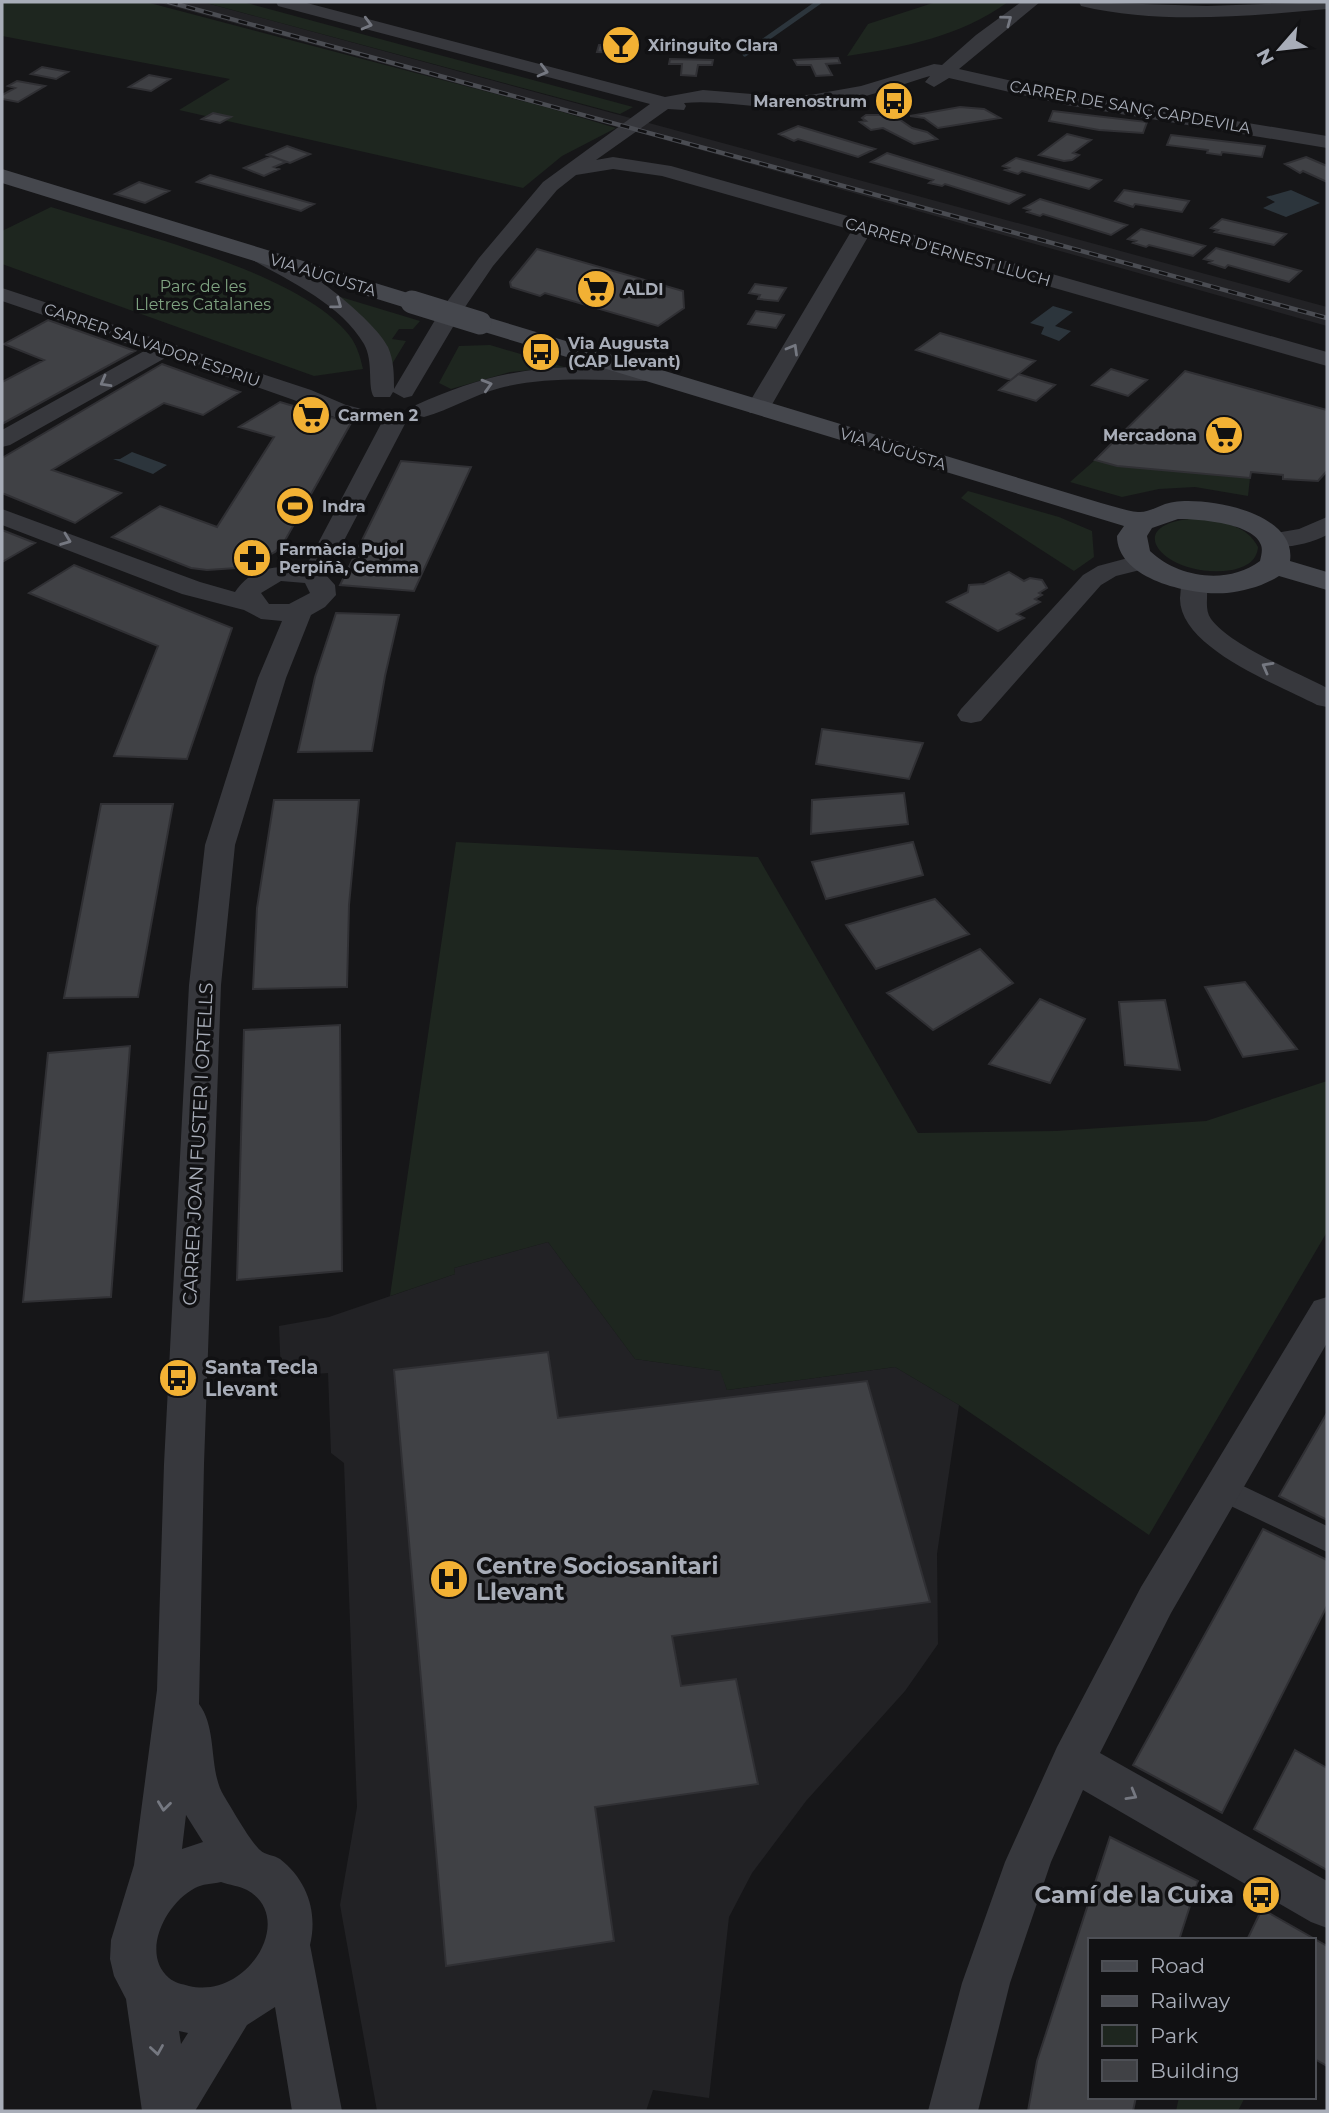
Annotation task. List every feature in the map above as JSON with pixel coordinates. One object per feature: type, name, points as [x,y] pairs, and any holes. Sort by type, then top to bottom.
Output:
[{"type":"main road","name":"VIA AUGUSTA","points":[[2,176],[645,374],[1142,522]]},
{"type":"main road","points":[[1273,552],[1252,579],[1237,583],[1194,583],[1170,576],[1143,562],[1134,552],[1131,543],[1135,529],[1142,522],[1175,510],[1218,512],[1250,522],[1273,552],[1327,581]]},
{"type":"street","points":[[285,2],[663,104],[736,116],[802,118],[855,111],[897,99],[934,82],[941,70]]},
{"type":"street","points":[[378,400],[452,310],[486,262],[550,187],[567,171],[663,104],[694,95],[788,103],[816,100],[941,70],[1032,2]]},
{"type":"street","points":[[1087,2],[1147,10],[1207,12],[1327,4]]},
{"type":"street","name":"CARRER DE SANÇ CAPDEVILA","points":[[941,70],[1013,89],[1066,99],[1327,142]]},
{"type":"street","points":[[873,88],[897,99]]},
{"type":"street","points":[[696,110],[697,104],[724,98]]},
{"type":"street","points":[[615,136],[611,148],[629,164]]},
{"type":"street","name":"CARRER D'ERNEST LLUCH","points":[[567,171],[613,163],[664,170],[1327,359]]},
{"type":"street","points":[[758,408],[863,228]]},
{"type":"street","points":[[258,255],[338,304],[361,324],[380,351],[384,371],[378,400]]},
{"type":"street","name":"CARRER SALVADOR ESPRIU","points":[[2,294],[303,395],[338,411],[378,400],[394,422]]},
{"type":"street","points":[[2,440],[164,349]]},
{"type":"street","name":"VIA AUGUSTA","points":[[394,422],[410,419],[424,410],[477,388],[515,378],[576,374],[645,374]]},
{"type":"street","points":[[378,400],[420,396],[425,403],[424,410]]},
{"type":"street","points":[[313,576],[394,422]]},
{"type":"street","points":[[2,516],[191,588],[228,600],[251,603],[271,612],[299,611],[310,607],[323,595],[322,585],[313,576],[293,573],[267,577],[257,582],[248,593],[251,603]]},
{"type":"street","points":[[1273,552],[1327,525]]},
{"type":"street","points":[[971,715],[1092,580],[1107,571],[1143,562]]},
{"type":"street","points":[[1194,583],[1196,619],[1205,629],[1216,638],[1327,699]]},
{"type":"street","name":"CARRER JOAN FUSTER I ORTELLS","points":[[143,1909],[157,1865],[179,1690],[184,1464],[205,985],[220,845],[272,678],[299,611]]},
{"type":"street","points":[[953,2111],[986,1983],[1028,1862],[1073,1761],[1156,1600],[1327,1311]]},
{"type":"street","points":[[1222,1488],[1327,1540]]},
{"type":"street","name":"CARRER JOAN FUSTER I ORTELLS","points":[[179,1690],[201,1800],[243,1863]]},
{"type":"street","points":[[1073,1761],[1327,1906]]},
{"type":"street","points":[[244,2000],[206,2013],[184,2011],[163,2003],[148,1989],[137,1972],[133,1951],[135,1930],[143,1909],[158,1890],[176,1875],[198,1865],[221,1861],[243,1863],[263,1872],[279,1886],[289,1905],[292,1927],[289,1950],[317,2111]]},
{"type":"street","points":[[167,2111],[244,2000],[277,1973],[289,1950]]},
{"type":"street","points":[[148,1989],[167,2111]]},
{"type":"street","points":[[244,2000],[309,2062]]},
{"type":"shaded area","points":[[156,2],[203,2],[1327,307],[1327,326],[647,135]]},
{"type":"shaded area","points":[[1291,190],[1320,203],[1286,217],[1263,208],[1275,202],[1266,197]]},
{"type":"shaded area","points":[[1053,306],[1073,312],[1055,326],[1071,331],[1059,341],[1041,334],[1044,327],[1030,323]]},
{"type":"shaded area","points":[[132,452],[167,465],[153,474],[113,459],[120,459]]},
{"type":"shaded area","points":[[548,1242],[635,1359],[721,1371],[727,1390],[895,1367],[959,1405],[937,1554],[938,1644],[905,1691],[806,1801],[752,1873],[729,1917],[709,2098],[653,2090],[646,2111],[377,2111],[340,1905],[357,1807],[344,1463],[331,1453],[328,1373],[281,1377],[279,1326],[329,1317],[455,1274],[454,1268]]},
{"type":"green space","points":[[2,2],[146,2],[616,128],[562,156],[523,188],[179,110],[230,79],[2,36]]},
{"type":"green space","points":[[203,2],[243,2],[633,107],[620,114]]},
{"type":"green space","points":[[936,2],[1008,2],[970,24],[931,39],[847,56],[868,24]]},
{"type":"green space","name":"Parc de les Lletres Catalanes","points":[[51,207],[210,256],[292,292],[325,312],[349,335],[358,351],[363,369],[314,376],[2,264],[2,231]]},
{"type":"green space","points":[[334,295],[420,321],[413,329],[399,329],[392,339],[406,341],[392,364],[368,325]]},
{"type":"green space","points":[[490,345],[564,367],[510,372],[451,389],[439,383],[459,346]]},
{"type":"green space","points":[[1095,460],[1117,466],[1250,478],[1248,496],[1195,487],[1159,489],[1122,497],[1070,482]]},
{"type":"green space","points":[[968,491],[1059,517],[1092,531],[1094,557],[1074,571],[961,498]]},
{"type":"green space","points":[[1202,518],[1234,526],[1248,534],[1258,547],[1253,560],[1237,569],[1208,571],[1187,567],[1170,559],[1159,549],[1155,539],[1160,529],[1175,522]]},
{"type":"green space","points":[[456,842],[758,857],[918,1133],[1056,1131],[1206,1121],[1327,1081],[1327,1232],[1149,1535],[959,1405],[895,1367],[727,1390],[720,1371],[635,1359],[548,1242],[454,1268],[455,1274],[390,1296]]},
{"type":"green space","points":[[1179,2099],[1244,2099],[1238,2111],[1176,2111]]},
{"type":"building","points":[[599,45],[631,46],[630,50],[633,50],[632,53],[597,52]]},
{"type":"building","points":[[838,58],[840,63],[826,64],[832,75],[816,76],[811,65],[797,65],[794,60]]},
{"type":"building","points":[[670,59],[713,60],[712,65],[698,65],[696,76],[681,75],[682,64],[669,64]]},
{"type":"building","points":[[42,67],[68,72],[56,79],[31,74]]},
{"type":"building","points":[[149,75],[170,79],[151,91],[129,87]]},
{"type":"building","points":[[17,81],[45,86],[18,102],[2,99],[2,95],[15,88],[8,86]]},
{"type":"building","points":[[960,107],[984,109],[1000,118],[938,128],[924,118],[910,116]]},
{"type":"building","points":[[1053,111],[1147,122],[1143,133],[1099,130],[1049,121]]},
{"type":"building","points":[[213,113],[231,117],[220,123],[202,119]]},
{"type":"building","points":[[866,115],[893,115],[912,128],[927,132],[937,139],[914,144],[883,128],[871,130],[860,122],[866,121],[862,118]]},
{"type":"building","points":[[798,126],[875,149],[858,157],[798,139],[794,141],[779,134]]},
{"type":"building","points":[[1067,134],[1091,140],[1073,153],[1079,155],[1072,160],[1064,161],[1039,155]]},
{"type":"building","points":[[1171,135],[1265,146],[1262,157],[1222,152],[1221,155],[1207,153],[1208,150],[1167,145]]},
{"type":"building","points":[[287,146],[310,154],[290,163],[267,155]]},
{"type":"building","points":[[887,153],[1024,195],[1009,204],[945,184],[942,186],[929,183],[933,180],[871,162]]},
{"type":"building","points":[[271,156],[286,162],[274,167],[279,169],[264,176],[244,168]]},
{"type":"building","points":[[1306,157],[1327,166],[1327,182],[1303,171],[1300,173],[1285,164]]},
{"type":"building","points":[[1016,158],[1101,180],[1089,189],[1022,171],[1018,174],[1005,170],[1009,168],[1003,166]]},
{"type":"building","points":[[210,175],[314,204],[301,211],[197,182]]},
{"type":"building","points":[[139,182],[169,191],[145,203],[115,194]]},
{"type":"building","points":[[1124,190],[1189,201],[1182,212],[1135,204],[1133,207],[1115,201]]},
{"type":"building","points":[[1040,199],[1127,225],[1111,235],[1043,214],[1040,216],[1027,212],[1030,210],[1024,208]]},
{"type":"building","points":[[1222,219],[1286,234],[1274,245],[1215,232],[1218,230],[1211,228]]},
{"type":"building","points":[[1141,229],[1205,246],[1193,256],[1149,245],[1146,247],[1128,239]]},
{"type":"building","points":[[1216,248],[1301,271],[1289,282],[1228,265],[1225,268],[1204,259]]},
{"type":"building","name":"ALDI","points":[[537,249],[683,291],[684,308],[658,326],[545,293],[540,296],[511,287],[510,282]]},
{"type":"building","points":[[755,284],[786,288],[778,301],[758,299],[760,295],[749,293]]},
{"type":"building","points":[[756,311],[784,315],[776,328],[748,324]]},
{"type":"building","points":[[48,320],[135,351],[2,424],[2,382],[44,360],[4,344]]},
{"type":"building","points":[[940,333],[1035,361],[1011,380],[916,350]]},
{"type":"building","points":[[162,364],[240,392],[203,415],[164,403],[52,470],[121,493],[75,523],[2,493],[2,458]]},
{"type":"building","points":[[1111,369],[1147,380],[1128,396],[1092,385]]},
{"type":"building","name":"Mercadona","points":[[1185,371],[1327,410],[1327,471],[1318,481],[1283,479],[1283,475],[1251,472],[1250,478],[1117,466],[1095,460]]},
{"type":"building","points":[[1018,374],[1055,385],[1036,401],[999,390]]},
{"type":"building","points":[[280,402],[351,423],[283,544],[275,552],[253,564],[207,570],[191,568],[112,537],[160,506],[217,527],[274,437],[239,427]]},
{"type":"building","points":[[401,461],[471,467],[414,591],[340,585]]},
{"type":"building","points":[[2,530],[35,543],[2,562]]},
{"type":"building","points":[[74,565],[232,628],[187,759],[114,756],[158,646],[29,593]]},
{"type":"building","points":[[1009,572],[1024,581],[1030,578],[1042,580],[1047,588],[1035,599],[1040,602],[1017,614],[1024,618],[998,631],[947,602],[968,592],[969,585],[984,584]]},
{"type":"building","points":[[336,613],[399,615],[372,751],[298,752],[315,677]]},
{"type":"building","points":[[822,729],[923,743],[909,779],[816,764]]},
{"type":"building","points":[[904,793],[908,824],[811,834],[812,800]]},
{"type":"building","points":[[274,800],[359,800],[349,905],[347,987],[253,989],[257,908]]},
{"type":"building","points":[[101,804],[173,804],[138,997],[64,998]]},
{"type":"building","points":[[913,842],[923,875],[826,899],[812,862]]},
{"type":"building","points":[[935,899],[969,934],[876,969],[846,925]]},
{"type":"building","points":[[980,949],[1013,983],[933,1030],[887,993]]},
{"type":"building","points":[[1245,982],[1297,1049],[1243,1057],[1205,987]]},
{"type":"building","points":[[1040,999],[1085,1019],[1050,1083],[989,1064]]},
{"type":"building","points":[[1165,1000],[1180,1070],[1125,1065],[1119,1002]]},
{"type":"building","points":[[340,1025],[342,1271],[237,1280],[244,1030]]},
{"type":"building","points":[[130,1046],[111,1297],[23,1302],[48,1053]]},
{"type":"building","points":[[548,1352],[558,1418],[867,1381],[930,1602],[672,1636],[681,1686],[736,1679],[758,1784],[595,1807],[614,1941],[446,1966],[394,1370]]},
{"type":"building","points":[[1327,1413],[1327,1520],[1279,1496]]},
{"type":"building","points":[[1263,1529],[1327,1560],[1327,1606],[1222,1813],[1133,1765]]},
{"type":"building","points":[[1295,1750],[1327,1768],[1327,1870],[1254,1829]]},
{"type":"building","points":[[1110,1837],[1198,1881],[1180,1938],[1088,1938],[1088,2099],[1136,2099],[1133,2111],[1028,2111],[1037,2061]]},
{"type":"building","points":[[1262,1909],[1313,1938],[1248,1938]]},
{"type":"building","points":[[1315,1939],[1327,1946],[1327,2066],[1315,2059]]},
{"type":"waterway","points":[[745,54],[819,2]]},
{"type":"railway","points":[[169,2],[1327,318]]},
{"type":"place","name":"Xiringuito Clara","points":[[621,45]]},
{"type":"place","name":"Marenostrum","points":[[894,101]]},
{"type":"place","name":"ALDI","points":[[596,289]]},
{"type":"place","name":"Via Augusta (CAP Llevant)","points":[[541,352]]},
{"type":"place","name":"Carmen 2","points":[[311,415]]},
{"type":"place","name":"Mercadona","points":[[1224,435]]},
{"type":"place","name":"Indra","points":[[295,506]]},
{"type":"place","name":"Farmàcia Pujol Perpiñà, Gemma","points":[[252,558]]},
{"type":"place","name":"Santa Tecla Llevant","points":[[178,1378]]},
{"type":"place","name":"Centre Sociosanitari Llevant","points":[[449,1579]]},
{"type":"place","name":"Camí de la Cuixa","points":[[1261,1895]]}]
